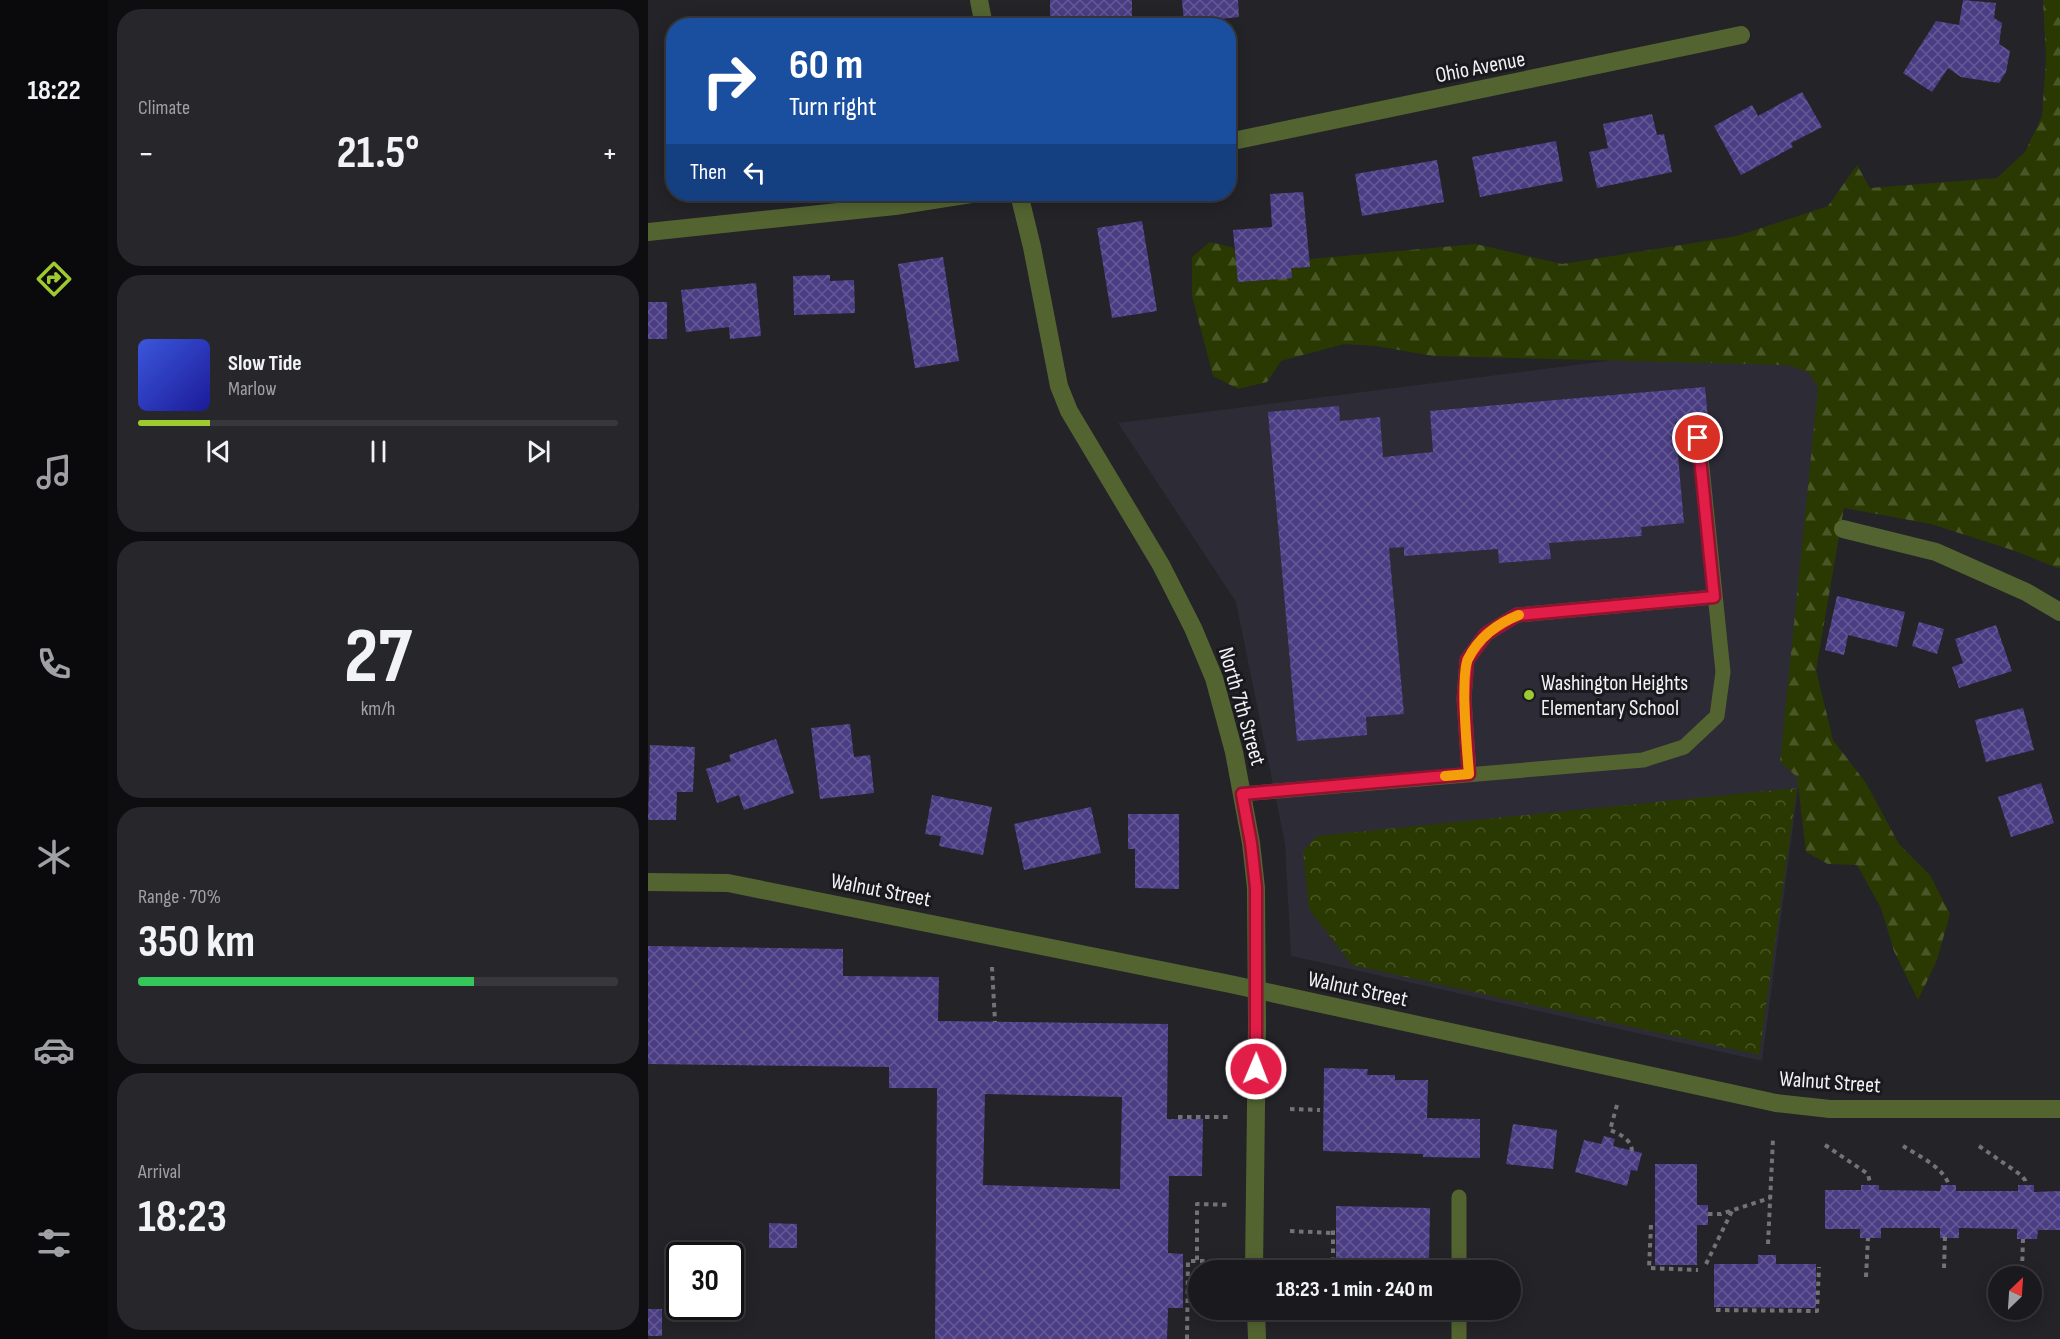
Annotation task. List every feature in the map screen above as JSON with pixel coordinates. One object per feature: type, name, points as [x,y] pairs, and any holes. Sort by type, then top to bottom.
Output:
[{"type":"street","points":[[979,0],[982,18]]},
{"type":"street","name":"Ohio Avenue","points":[[1236,140],[1740,35]]},
{"type":"street","points":[[648,232],[927,201]]},
{"type":"street","name":"North 7th Street","points":[[1021,201],[1059,386],[1069,411],[1161,565],[1193,627],[1214,678],[1234,752],[1251,843],[1256,888],[1254,1260]]},
{"type":"street","points":[[1844,529],[1936,552],[2026,592],[2060,612]]},
{"type":"street","name":"Walnut Street","points":[[648,882],[728,882],[1257,990],[1776,1103],[1830,1109],[2060,1109]]},
{"type":"street","points":[[1256,1320],[1257,1339]]},
{"type":"lane","points":[[1242,794],[1643,760],[1684,747],[1717,716],[1723,672],[1698,438]]},
{"type":"lane","points":[[1469,774],[1464,699],[1467,660],[1486,634],[1517,615],[1714,597]]},
{"type":"lane","points":[[1459,1197],[1459,1260]]},
{"type":"lane","points":[[1459,1320],[1460,1339]]},
{"type":"path","points":[[992,967],[995,1022]]},
{"type":"path","points":[[1617,1105],[1610,1130],[1626,1139],[1632,1151]]},
{"type":"path","points":[[1290,1109],[1320,1110]]},
{"type":"path","points":[[1178,1117],[1232,1117]]},
{"type":"path","points":[[1768,1244],[1773,1139]]},
{"type":"path","points":[[1825,1144],[1868,1174],[1870,1183]]},
{"type":"path","points":[[1903,1146],[1938,1169],[1945,1175],[1949,1185]]},
{"type":"path","points":[[1979,1146],[2021,1175],[2026,1185]]},
{"type":"path","points":[[1708,1214],[1721,1214],[1770,1198]]},
{"type":"path","points":[[1197,1260],[1197,1204],[1231,1205]]},
{"type":"path","points":[[1706,1264],[1732,1211]]},
{"type":"path","points":[[1651,1225],[1649,1268],[1698,1270]]},
{"type":"path","points":[[1333,1260],[1334,1227]]},
{"type":"path","points":[[1290,1231],[1333,1233]]},
{"type":"path","points":[[1944,1268],[1945,1237]]},
{"type":"path","points":[[1866,1277],[1868,1238]]},
{"type":"path","points":[[2022,1266],[2023,1239]]},
{"type":"path","points":[[1716,1310],[1817,1311],[1819,1267]]},
{"type":"path","points":[[1187,1339],[1188,1280]]},
{"type":"shaded area","name":"Washington Heights Elementary School","points":[[1826,333],[1825,389],[1798,788],[1762,1061],[1291,956],[1285,844],[1236,602],[1118,423]]},
{"type":"green space","points":[[2043,0],[2060,0],[2060,569],[2015,551],[1931,524],[1844,508],[1816,670],[1833,740],[1866,783],[1899,844],[1930,875],[1950,914],[1937,960],[1918,1000],[1894,951],[1881,908],[1857,865],[1828,864],[1806,852],[1797,777],[1780,762],[1818,387],[1808,372],[1788,365],[1433,356],[1376,346],[1344,344],[1281,361],[1267,382],[1238,389],[1213,376],[1192,296],[1192,257],[1210,242],[1231,247],[1256,263],[1286,266],[1310,259],[1476,244],[1562,264],[1737,236],[1828,206],[1857,165],[1870,188],[1997,178],[2025,152],[2042,116],[2046,59]]},
{"type":"green space","points":[[1797,788],[1759,1055],[1352,965],[1309,909],[1303,851],[1317,836]]},
{"type":"building","points":[[1050,0],[1132,0],[1132,18],[1050,18]]},
{"type":"building","points":[[1182,0],[1238,0],[1239,17],[1184,18]]},
{"type":"building","points":[[1963,0],[1996,3],[1994,18],[2002,23],[1999,44],[2010,51],[2006,72],[1999,83],[1961,77],[1948,68],[1932,92],[1903,73],[1936,21],[1959,25]]},
{"type":"building","points":[[1802,92],[1822,127],[1791,143],[1793,147],[1741,175],[1714,126],[1752,105],[1758,116]]},
{"type":"building","points":[[1652,114],[1657,135],[1664,134],[1672,172],[1597,188],[1589,152],[1608,148],[1603,124]]},
{"type":"building","points":[[1556,141],[1563,181],[1480,197],[1472,157]]},
{"type":"building","points":[[1437,160],[1444,202],[1362,216],[1355,174]]},
{"type":"building","points":[[1303,192],[1310,267],[1291,268],[1292,278],[1238,282],[1233,230],[1272,227],[1270,194]]},
{"type":"building","points":[[1142,221],[1157,311],[1112,318],[1097,228]]},
{"type":"building","points":[[943,257],[959,361],[915,368],[898,264]]},
{"type":"building","points":[[830,275],[830,281],[854,280],[855,313],[794,315],[793,276]]},
{"type":"building","points":[[756,283],[761,336],[730,339],[729,327],[686,332],[681,290]]},
{"type":"building","points":[[648,302],[667,302],[667,339],[648,339]]},
{"type":"building","points":[[1705,387],[1708,420],[1675,422],[1684,523],[1641,527],[1642,536],[1549,543],[1551,559],[1499,563],[1498,549],[1404,556],[1404,547],[1389,548],[1404,714],[1366,717],[1367,735],[1297,741],[1268,412],[1339,406],[1340,421],[1380,417],[1383,457],[1433,452],[1430,411]]},
{"type":"building","points":[[1837,596],[1905,612],[1897,647],[1848,635],[1844,655],[1825,650]]},
{"type":"building","points":[[1919,622],[1944,629],[1937,654],[1912,646]]},
{"type":"building","points":[[1996,625],[2012,671],[1959,688],[1952,667],[1963,663],[1955,639]]},
{"type":"building","points":[[2023,708],[2034,750],[1986,762],[1975,720]]},
{"type":"building","points":[[850,724],[854,757],[870,755],[874,793],[820,799],[811,728]]},
{"type":"building","points":[[776,739],[794,793],[744,810],[739,795],[717,803],[706,769],[731,761],[729,755]]},
{"type":"building","points":[[650,745],[695,747],[693,792],[677,792],[676,820],[648,820]]},
{"type":"building","points":[[2041,783],[2054,823],[2011,837],[1998,797]]},
{"type":"building","points":[[932,795],[992,807],[983,855],[939,846],[941,836],[925,834]]},
{"type":"building","points":[[1091,807],[1101,853],[1024,870],[1014,824]]},
{"type":"building","points":[[1128,814],[1179,814],[1179,889],[1135,888],[1135,849],[1128,849]]},
{"type":"building","points":[[648,946],[843,949],[843,976],[939,977],[938,1021],[1168,1024],[1167,1119],[1203,1119],[1202,1176],[1169,1176],[1168,1253],[1183,1254],[1183,1308],[1168,1308],[1167,1339],[935,1339],[937,1088],[889,1088],[889,1067],[648,1064]],"holes":[[[985,1094],[1122,1097],[1120,1189],[983,1185]]]},
{"type":"building","points":[[1324,1068],[1368,1069],[1367,1075],[1395,1075],[1395,1080],[1428,1080],[1427,1118],[1480,1119],[1480,1158],[1323,1151]]},
{"type":"building","points":[[1513,1124],[1557,1130],[1553,1169],[1506,1164]]},
{"type":"building","points":[[1604,1136],[1615,1139],[1613,1146],[1642,1153],[1637,1171],[1631,1170],[1627,1186],[1575,1172],[1584,1140],[1601,1144]]},
{"type":"building","points":[[1655,1164],[1697,1164],[1697,1205],[1708,1205],[1708,1225],[1697,1225],[1697,1265],[1655,1265]]},
{"type":"building","points":[[1861,1185],[1879,1185],[1879,1190],[1940,1191],[1941,1185],[1956,1185],[1956,1191],[2018,1191],[2018,1185],[2034,1185],[2034,1192],[2060,1191],[2060,1230],[2038,1230],[2037,1239],[2017,1239],[2017,1229],[1959,1228],[1959,1238],[1940,1238],[1940,1228],[1881,1228],[1881,1238],[1860,1238],[1860,1229],[1825,1229],[1825,1190],[1861,1190]]},
{"type":"building","points":[[1336,1206],[1430,1208],[1429,1260],[1336,1260]]},
{"type":"building","points":[[769,1223],[797,1224],[797,1248],[769,1248]]},
{"type":"building","points":[[1758,1255],[1776,1255],[1776,1264],[1816,1264],[1816,1308],[1714,1307],[1714,1264],[1758,1264]]},
{"type":"building","points":[[648,1309],[662,1309],[662,1336],[648,1336]]},
{"type":"slow traffic","points":[[1445,776],[1469,774],[1464,699],[1467,660],[1486,634],[1519,615]]},
{"type":"place","name":"Washington Heights Elementary School","points":[[1529,695]]},
{"type":"route","points":[[1256,1069],[1256,888],[1242,794],[1469,774],[1464,699],[1467,660],[1486,634],[1517,615],[1714,597],[1698,438]]}]
